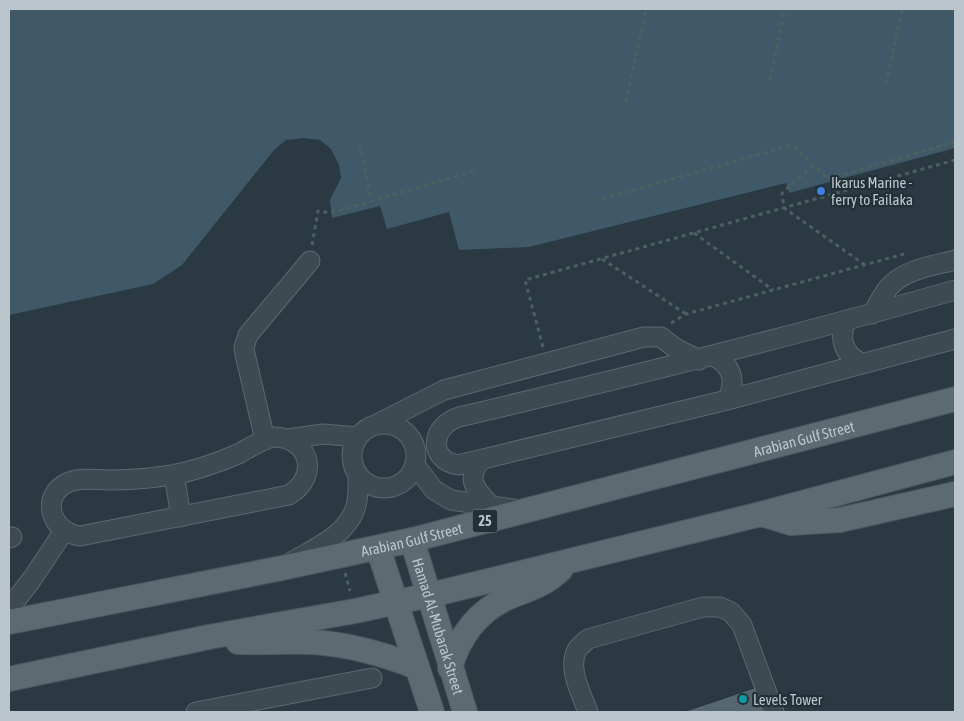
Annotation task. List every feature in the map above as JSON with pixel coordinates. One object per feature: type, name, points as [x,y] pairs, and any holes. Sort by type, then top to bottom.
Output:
[{"type":"main road","name":"Arabian Gulf Street","points":[[9,622],[282,568],[412,540],[955,399]]},
{"type":"main road","points":[[9,679],[209,637],[429,596],[761,514],[955,462]]},
{"type":"main road","points":[[761,514],[791,523],[840,520],[955,494]]},
{"type":"main road","name":"Hamad Al-Mubarak Street","points":[[412,540],[465,712]]},
{"type":"main road","points":[[378,548],[432,712]]},
{"type":"main road","points":[[450,668],[459,643],[480,616],[496,604],[542,584],[560,571],[568,562]]},
{"type":"main road","points":[[209,637],[252,643],[311,642],[336,645],[376,653],[416,667]]},
{"type":"street","points":[[872,314],[890,286],[902,277],[915,271],[955,260]]},
{"type":"street","points":[[264,440],[245,354],[246,341],[255,326],[310,261]]},
{"type":"street","points":[[955,290],[706,358],[459,417],[446,423],[440,429],[436,444],[438,453],[446,462],[458,465],[480,461],[727,400],[955,338]]},
{"type":"street","points":[[847,320],[842,334],[844,348],[854,360],[860,363]]},
{"type":"street","points":[[282,568],[336,535],[350,521],[358,499],[358,474],[352,456],[358,437],[375,425],[444,390],[644,337],[661,337],[675,348],[706,358],[721,360],[727,366],[733,383],[727,400]]},
{"type":"street","points":[[358,474],[375,486],[394,486],[410,474],[414,465],[416,456],[410,437],[394,425],[375,425]]},
{"type":"street","points":[[288,439],[301,448],[308,462],[306,478],[296,491],[281,497],[80,536],[64,531],[54,519],[52,504],[54,496],[64,484],[72,481],[85,479],[130,480],[174,474],[221,461],[272,437],[288,439],[323,434],[358,437]]},
{"type":"street","points":[[480,461],[473,471],[474,486],[491,506]]},
{"type":"street","points":[[414,465],[427,483],[440,495],[457,501],[527,510]]},
{"type":"street","points":[[174,474],[181,517]]},
{"type":"street","points":[[9,609],[32,580],[64,531]]},
{"type":"street","points":[[588,712],[574,672],[574,658],[578,649],[588,639],[703,607],[720,607],[731,612],[742,625],[774,712]]},
{"type":"street","points":[[196,712],[372,678]]},
{"type":"path","points":[[626,102],[646,9]]},
{"type":"path","points":[[770,80],[785,9]]},
{"type":"path","points":[[886,84],[902,9]]},
{"type":"path","points":[[602,199],[792,145],[828,179],[955,142]]},
{"type":"path","points":[[360,145],[371,200]]},
{"type":"path","points":[[548,362],[525,280],[955,160]]},
{"type":"path","points":[[813,165],[782,194],[784,208],[865,265]]},
{"type":"path","points":[[310,261],[318,211],[331,213],[474,171]]},
{"type":"path","points":[[694,233],[773,290]]},
{"type":"path","points":[[644,337],[686,314],[910,252]]},
{"type":"path","points":[[602,259],[686,314]]},
{"type":"water","points":[[9,9],[955,9],[955,148],[789,193],[786,183],[529,247],[459,250],[449,212],[387,229],[380,206],[332,218],[330,200],[341,178],[339,165],[331,149],[320,140],[303,138],[286,140],[274,150],[182,265],[153,284],[9,315]]},
{"type":"building","name":"Levels Tower","points":[[760,686],[769,712],[683,712]]},
{"type":"place","name":"Ikarus Marine - ferry to Failaka","points":[[821,191]]},
{"type":"place","name":"Levels Tower","points":[[743,699]]}]
